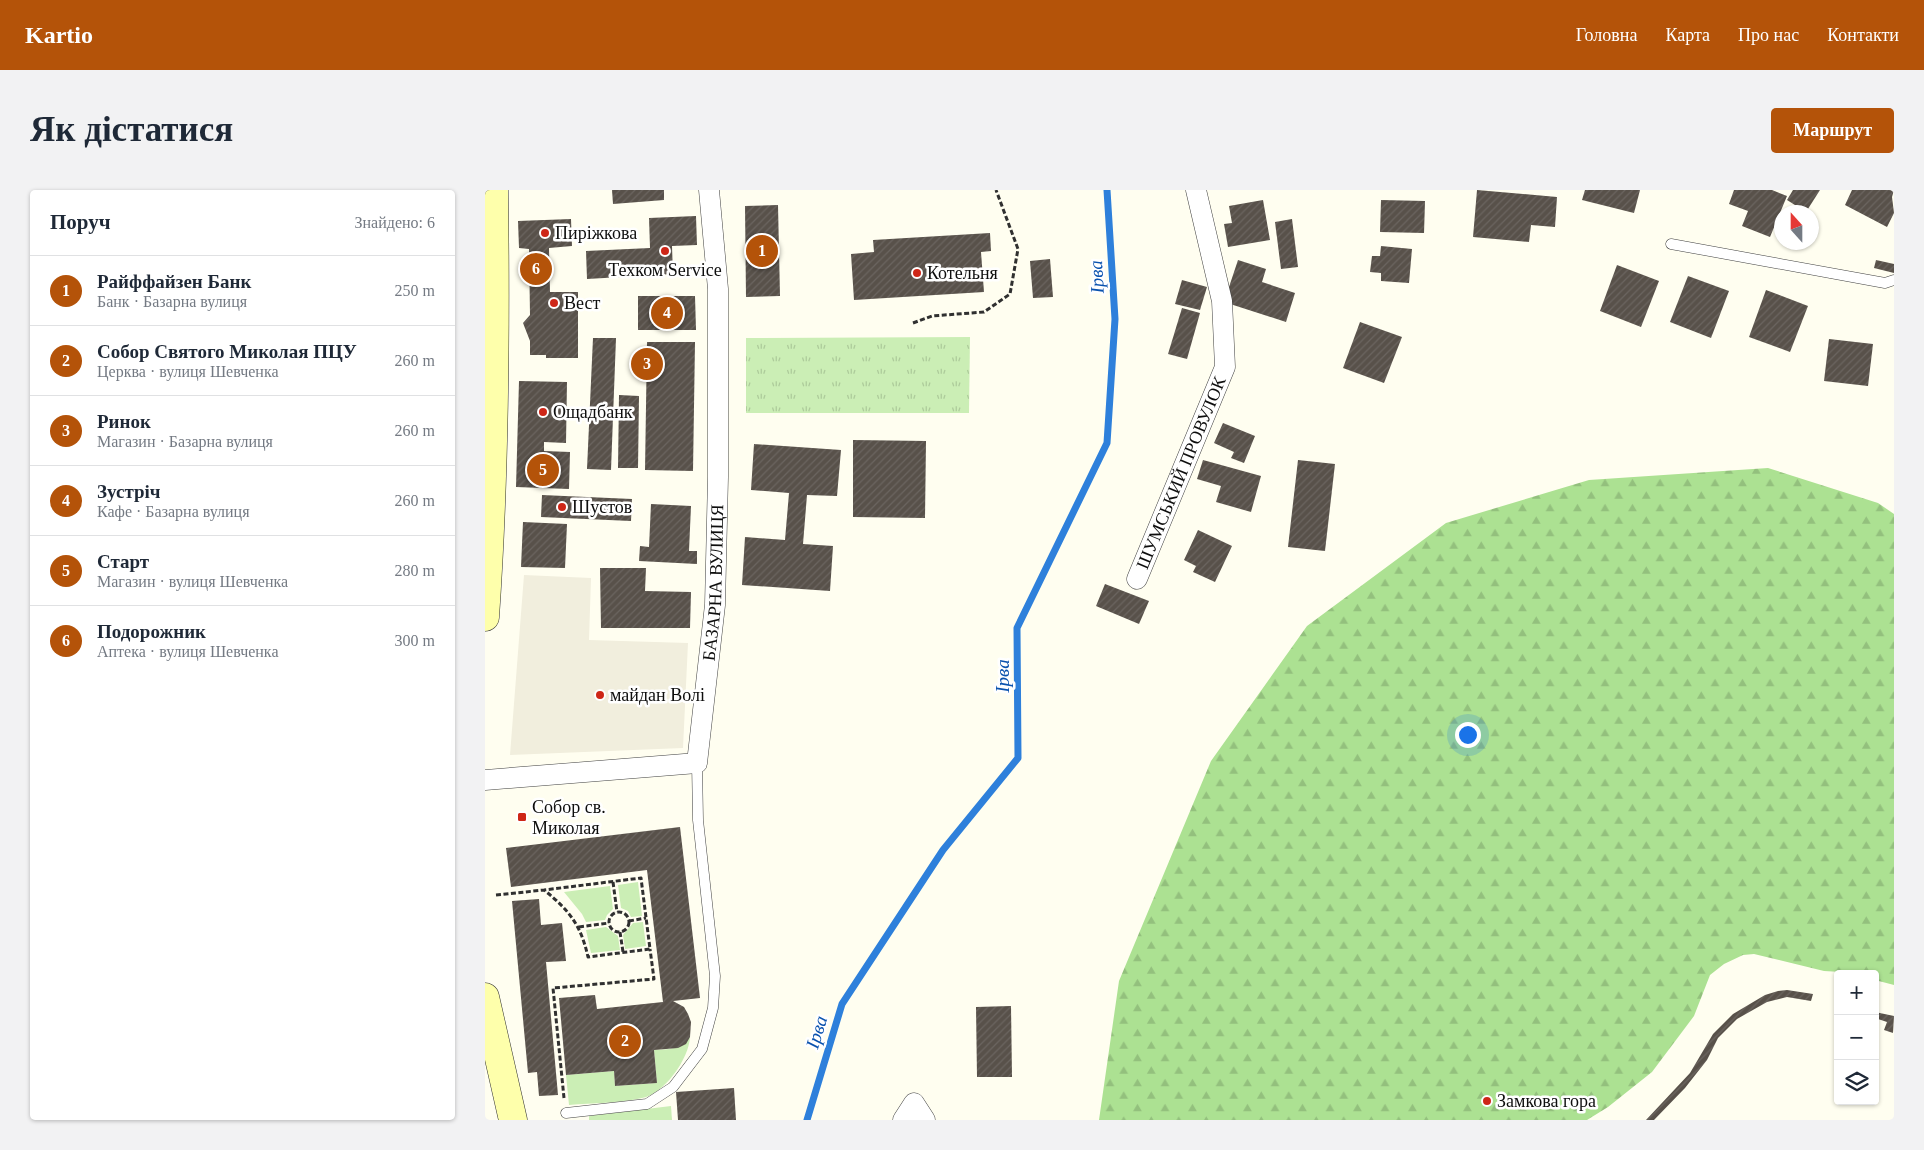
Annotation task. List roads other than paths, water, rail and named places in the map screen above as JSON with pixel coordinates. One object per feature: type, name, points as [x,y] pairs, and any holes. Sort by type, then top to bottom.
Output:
[{"type":"main road","points":[[485,617],[492,512],[496,372],[495,190]]},
{"type":"main road","points":[[485,998],[513,1120]]},
{"type":"street","name":"БАЗАРНА ВУЛИЦЯ","points":[[697,763],[715,605],[718,477],[718,289],[709,190]]},
{"type":"street","name":"ШУМСЬКИЙ ПРОВУЛОК","points":[[1137,579],[1225,367],[1222,301],[1196,190]]},
{"type":"street","points":[[485,780],[697,763]]},
{"type":"street","points":[[903,1120],[915,1103],[925,1120]]},
{"type":"lane","points":[[1671,244],[1885,283],[1894,280]]},
{"type":"lane","points":[[566,1113],[647,1104],[673,1087],[702,1049],[713,1008],[715,976],[698,820],[697,763]]},
{"type":"waterway","name":"Ірва","points":[[807,1120],[842,1004],[943,850],[1018,758],[1017,628],[1107,443],[1115,319],[1107,190]]},
{"type":"place","name":"Пиріжкова","points":[[545,233]]},
{"type":"place","name":"Техком Service","points":[[665,251]]},
{"type":"place","name":"Райффайзен Банк","points":[[762,251]]},
{"type":"place","name":"Подорожник","points":[[536,269]]},
{"type":"place","name":"Котельня","points":[[917,273]]},
{"type":"place","name":"Вест","points":[[554,303]]},
{"type":"place","name":"Зустріч","points":[[667,313]]},
{"type":"place","name":"Ринок","points":[[647,364]]},
{"type":"place","name":"Ощадбанк","points":[[543,412]]},
{"type":"place","name":"Старт","points":[[543,470]]},
{"type":"place","name":"Шустов","points":[[562,507]]},
{"type":"place","name":"майдан Волі","points":[[600,695]]},
{"type":"place","name":"Собор св. Миколая","points":[[522,817]]},
{"type":"place","name":"Собор Святого Миколая ПЦУ","points":[[625,1041]]},
{"type":"place","name":"Замкова гора","points":[[1487,1101]]}]
